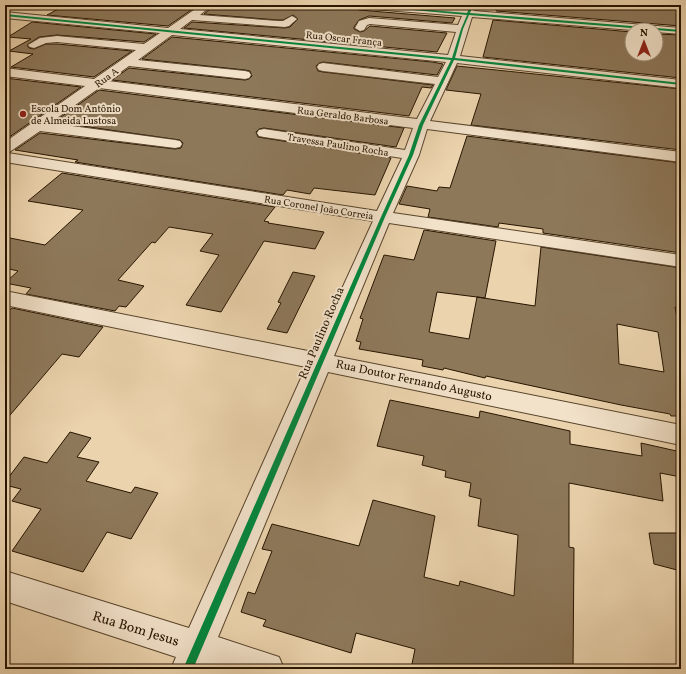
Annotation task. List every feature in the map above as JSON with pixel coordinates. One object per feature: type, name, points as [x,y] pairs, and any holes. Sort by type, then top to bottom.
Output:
[{"type":"street","points":[[359,5],[471,9],[681,31]]},
{"type":"street","name":"Rua A","points":[[5,149],[170,31],[189,11],[206,6]]},
{"type":"street","name":"Rua Paulino Rocha","points":[[193,658],[411,155],[421,125],[453,59],[462,29],[471,9]]},
{"type":"street","points":[[189,11],[278,24],[285,24],[292,18]]},
{"type":"street","name":"Rua Oscar França","points":[[5,14],[453,59],[681,84]]},
{"type":"street","points":[[360,28],[363,23],[369,21],[462,29]]},
{"type":"street","points":[[34,45],[44,40],[57,39],[146,48]]},
{"type":"street","points":[[126,62],[245,75]]},
{"type":"street","points":[[323,68],[443,81]]},
{"type":"street","name":"Rua Geraldo Barbosa","points":[[5,72],[681,157]]},
{"type":"street","points":[[37,126],[176,144]]},
{"type":"street","name":"Travessa Paulino Rocha","points":[[264,133],[411,155]]},
{"type":"street","name":"Rua Coronel João Correia","points":[[5,157],[383,217],[681,261]]},
{"type":"street","name":"Rua Doutor Fernando Augusto","points":[[5,298],[681,435]]},
{"type":"street","name":"Rua Bom Jesus","points":[[5,586],[193,658],[267,669]]},
{"type":"building","points":[[66,5],[165,5],[194,8],[168,26],[47,15]]},
{"type":"building","points":[[215,5],[353,5],[359,10],[455,18],[452,23],[369,16],[359,20],[354,27],[354,29],[360,32],[364,31],[370,26],[447,33],[437,52],[184,28],[192,22],[285,28],[290,27],[298,19],[293,15],[283,20],[278,20],[204,14]]},
{"type":"building","points":[[498,5],[593,5],[630,8],[630,5],[681,5],[681,26],[664,25],[664,22],[632,22],[496,11]]},
{"type":"building","points":[[493,20],[624,31],[624,62],[664,62],[664,34],[681,35],[681,78],[483,57]]},
{"type":"building","points":[[32,22],[156,34],[144,42],[57,35],[39,37],[27,45],[29,48],[34,49],[46,44],[57,44],[132,51],[94,77],[11,67],[33,54],[9,51],[31,39],[8,37]]},
{"type":"building","points":[[172,37],[443,64],[437,75],[323,62],[316,66],[318,71],[323,72],[433,85],[431,88],[422,87],[409,116],[112,80],[129,68],[245,80],[252,76],[250,71],[245,70],[142,59]]},
{"type":"building","points":[[457,66],[681,89],[681,150],[471,125],[481,94],[446,90]]},
{"type":"building","name":"Escola Dom Antônio de Almeida Lustosa","points":[[5,78],[81,87],[5,140]]},
{"type":"building","points":[[99,90],[404,128],[396,147],[264,128],[259,129],[256,132],[258,137],[391,158],[375,195],[314,188],[310,194],[287,190],[283,195],[75,162],[78,160],[15,150],[40,133],[175,149],[181,148],[183,143],[180,140],[54,122]]},
{"type":"building","points":[[467,136],[681,163],[681,253],[543,233],[543,229],[499,223],[498,227],[428,217],[430,209],[399,204],[407,186],[437,191],[439,187],[450,188]]},
{"type":"building","points":[[62,173],[275,207],[264,221],[269,222],[268,223],[324,232],[315,249],[264,241],[221,312],[186,305],[219,255],[200,251],[213,234],[169,227],[155,243],[152,242],[118,280],[144,286],[126,307],[119,306],[115,311],[26,294],[31,288],[5,283],[18,271],[5,268],[5,237],[45,245],[83,210],[28,201]]},
{"type":"building","points":[[424,230],[496,241],[485,298],[477,297],[535,306],[541,247],[681,268],[681,308],[675,307],[681,340],[681,416],[671,416],[670,414],[486,376],[485,378],[444,368],[443,370],[422,366],[423,360],[359,349],[361,342],[356,341],[363,319],[360,318],[384,255],[414,260]],"holes":[[[437,292],[477,297],[469,339],[429,332]],[[617,324],[658,332],[664,372],[619,364]]]},
{"type":"building","points":[[293,272],[315,276],[287,333],[267,329],[281,303],[278,302]]},
{"type":"building","points":[[12,308],[103,327],[79,357],[62,354],[5,421],[5,314]]},
{"type":"building","points":[[390,400],[479,418],[480,411],[570,431],[570,444],[642,456],[641,443],[681,452],[681,477],[660,473],[663,501],[569,483],[569,547],[574,548],[573,669],[411,669],[415,649],[356,633],[351,653],[263,626],[266,620],[241,612],[248,592],[255,594],[272,551],[262,549],[272,524],[359,546],[373,500],[435,516],[424,577],[459,586],[460,581],[514,596],[518,535],[478,526],[481,499],[469,496],[471,483],[445,477],[446,471],[422,465],[424,456],[377,446]]},
{"type":"building","points":[[70,432],[91,438],[77,457],[99,462],[86,481],[131,493],[135,487],[158,493],[131,539],[107,532],[83,572],[12,551],[41,509],[12,501],[21,489],[5,485],[5,482],[24,457],[47,463]]},
{"type":"building","points":[[649,533],[681,533],[681,571],[654,564]]},
{"type":"cycle path","points":[[359,5],[681,31]]},
{"type":"cycle path","points":[[188,669],[411,155],[421,125],[453,59],[462,29],[472,5]]},
{"type":"cycle path","points":[[5,15],[453,59],[681,84]]},
{"type":"place","name":"Escola Dom Antônio de Almeida Lustosa","points":[[23,114]]}]
